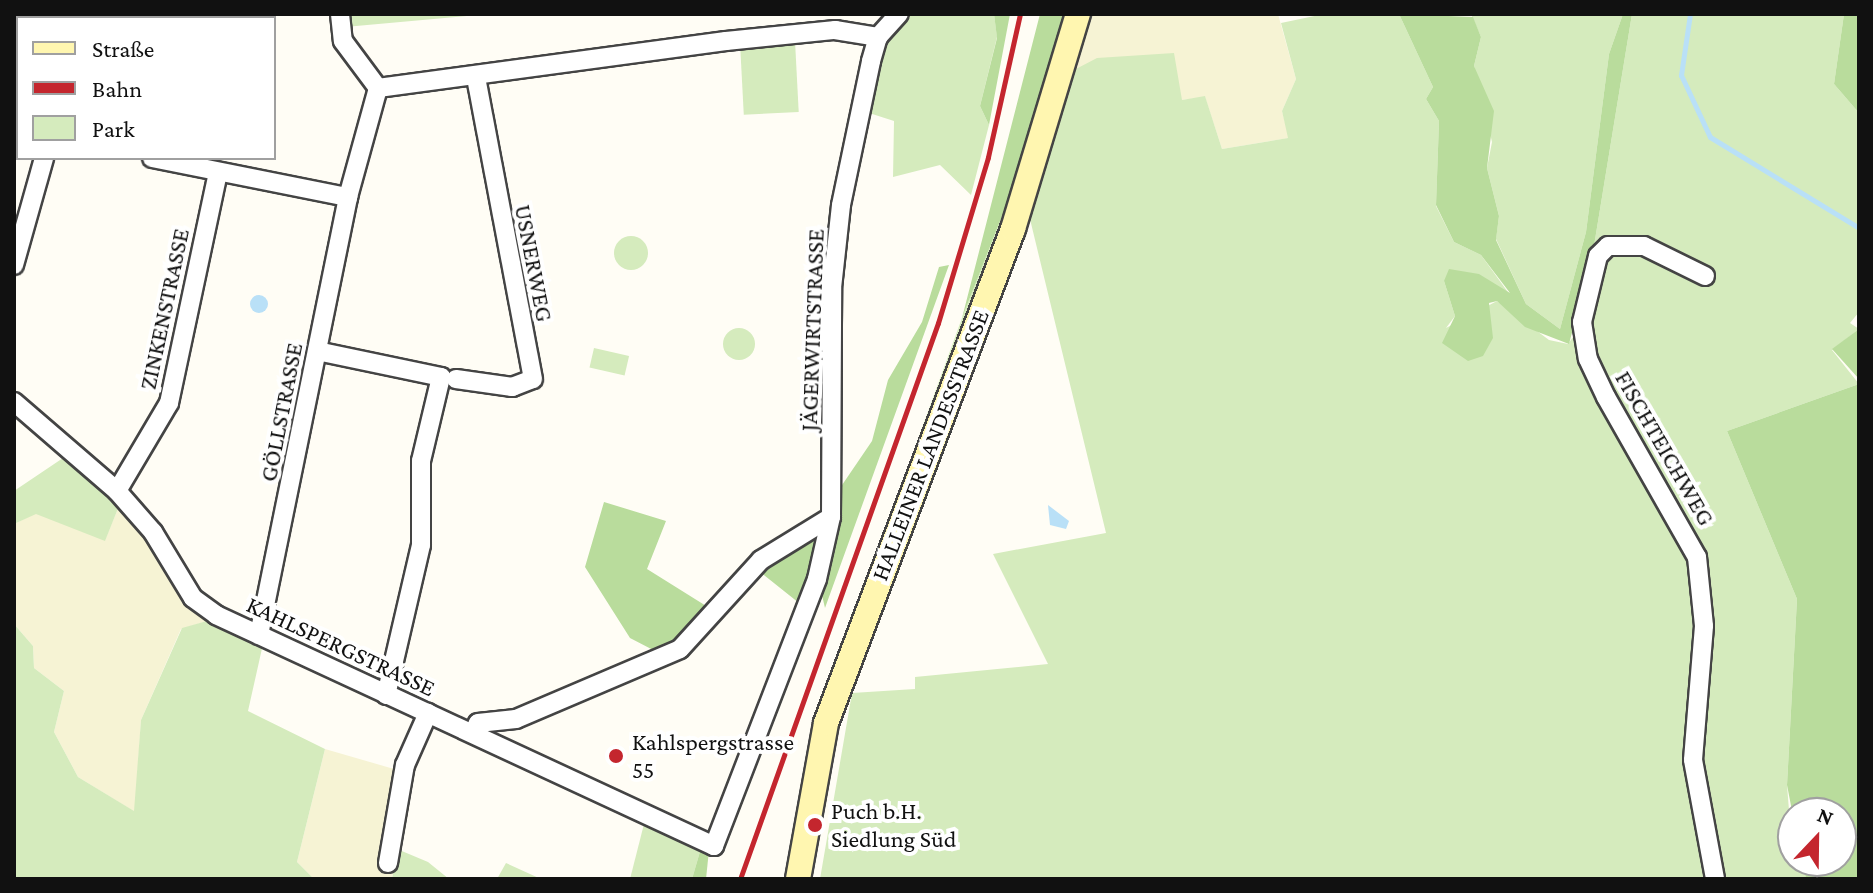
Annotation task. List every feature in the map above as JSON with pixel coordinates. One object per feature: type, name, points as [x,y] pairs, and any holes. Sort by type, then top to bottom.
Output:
[{"type":"main road","name":"HALLEINER LANDESSTRASSE","points":[[798,879],[830,712],[1013,229],[1078,14]]},
{"type":"street","points":[[340,14],[343,41],[378,88],[835,30],[878,37]]},
{"type":"street","name":"JÄGERWIRTSTRASSE","points":[[714,846],[817,579],[831,517],[832,288],[852,135],[878,37],[899,14]]},
{"type":"street","name":"USNERWEG","points":[[456,379],[512,387],[533,379],[476,77]]},
{"type":"street","name":"GÖLLSTRASSE","points":[[259,635],[348,197],[378,88]]},
{"type":"street","points":[[14,265],[43,160]]},
{"type":"street","points":[[162,160],[348,197]]},
{"type":"street","name":"ZINKENSTRASSE","points":[[117,491],[175,386],[218,172]]},
{"type":"street","name":"FISCHTEICHWEG","points":[[1705,276],[1644,246],[1608,246],[1598,256],[1582,322],[1588,359],[1606,397],[1697,557],[1704,626],[1693,760],[1715,879]]},
{"type":"street","points":[[317,351],[441,377],[421,461],[421,545],[386,695]]},
{"type":"street","name":"KAHLSPERGSTRASSE","points":[[14,402],[117,491],[153,532],[193,598],[259,635],[714,846]]},
{"type":"street","points":[[473,733],[478,723],[516,719],[680,649],[761,560],[831,517]]},
{"type":"street","points":[[388,863],[405,765],[428,713]]},
{"type":"shaded area","points":[[1093,14],[1278,14],[1296,79],[1282,111],[1289,138],[1222,149],[1205,97],[1182,100],[1074,70]]},
{"type":"shaded area","points":[[119,506],[214,619],[181,629],[141,720],[135,812],[78,777],[54,732],[64,691],[34,668],[33,646],[14,624],[14,524],[36,513],[105,540]]},
{"type":"shaded area","points":[[325,749],[394,769],[402,801],[392,879],[314,879],[297,862]]},
{"type":"green space","points":[[346,14],[489,14],[345,27]]},
{"type":"green space","points":[[905,14],[994,14],[997,37],[980,106],[989,125],[971,195],[940,165],[893,177],[894,121],[866,112],[883,50]]},
{"type":"green space","points":[[994,14],[1010,14],[989,125],[980,106],[997,38]]},
{"type":"green space","points":[[1040,14],[1070,14],[1012,207],[1004,211],[962,318]]},
{"type":"green space","points":[[1324,14],[1399,14],[1433,87],[1426,99],[1439,121],[1436,206],[1454,242],[1481,255],[1510,295],[1478,274],[1444,281],[1455,316],[1446,328],[1497,301],[1549,340],[1568,344],[1573,337],[1685,533],[1700,595],[1693,820],[1712,879],[820,879],[852,693],[915,689],[915,677],[1048,664],[993,554],[1106,533],[1029,215],[1074,70],[1097,58],[1174,53],[1182,100],[1205,96],[1222,149],[1288,138],[1282,111],[1296,79],[1281,23]]},
{"type":"green space","points":[[1399,14],[1473,17],[1481,37],[1474,66],[1494,111],[1487,168],[1499,216],[1496,240],[1526,304],[1560,329],[1586,232],[1609,54],[1623,14],[1632,14],[1593,252],[1569,344],[1525,327],[1497,301],[1489,303],[1493,338],[1483,356],[1468,361],[1442,343],[1455,316],[1444,281],[1449,269],[1479,274],[1510,293],[1481,255],[1454,242],[1436,205],[1439,121],[1426,99],[1433,87]]},
{"type":"green space","points":[[1471,14],[1623,14],[1609,54],[1586,232],[1560,329],[1526,304],[1496,239],[1499,216],[1487,168],[1492,142],[1474,66],[1481,37]]},
{"type":"green space","points":[[1632,14],[1844,14],[1834,84],[1859,113],[1859,312],[1850,323],[1859,329],[1832,350],[1859,384],[1727,431],[1797,599],[1788,797],[1777,797],[1777,877],[1806,879],[1720,879],[1698,778],[1707,593],[1590,350],[1590,294],[1602,262],[1616,249],[1638,249],[1701,284],[1632,237],[1593,252]]},
{"type":"green space","points":[[1844,14],[1859,14],[1859,113],[1834,84]]},
{"type":"green space","points":[[795,41],[799,112],[744,115],[740,44]]},
{"type":"green space","points":[[1012,207],[841,651],[962,318],[1004,211]]},
{"type":"green space","points":[[631,236],[643,241],[648,253],[643,265],[631,270],[619,265],[614,253],[619,241]]},
{"type":"green space","points":[[949,265],[825,608],[821,591],[832,558],[818,552],[799,603],[755,568],[823,513],[872,441],[888,380],[922,322],[939,267]]},
{"type":"green space","points":[[739,328],[750,333],[755,344],[750,355],[739,360],[728,355],[723,344],[728,333]]},
{"type":"green space","points":[[1859,329],[1859,379],[1832,349]]},
{"type":"green space","points":[[594,348],[629,356],[625,376],[590,367]]},
{"type":"green space","points":[[1859,384],[1859,879],[1806,879],[1857,877],[1857,797],[1789,797],[1787,785],[1797,599],[1727,431]]},
{"type":"green space","points":[[66,456],[119,506],[105,541],[36,514],[14,524],[14,491]]},
{"type":"green space","points":[[604,502],[666,521],[647,569],[711,609],[684,639],[657,652],[630,638],[585,567]]},
{"type":"green space","points":[[214,619],[263,644],[248,711],[325,749],[297,862],[314,879],[14,879],[14,624],[33,646],[34,668],[64,691],[54,732],[78,777],[134,811],[141,720],[182,628]]},
{"type":"green space","points":[[644,824],[701,848],[692,879],[630,879]]},
{"type":"green space","points":[[701,848],[709,850],[706,879],[692,879]]},
{"type":"green space","points":[[397,849],[428,862],[449,879],[392,879]]},
{"type":"green space","points":[[506,863],[541,879],[497,879]]},
{"type":"water","points":[[259,295],[268,304],[259,313],[250,304]]},
{"type":"water","points":[[1048,505],[1069,521],[1066,529],[1050,525]]},
{"type":"waterway","points":[[1690,14],[1681,75],[1710,137],[1859,228]]},
{"type":"railway","points":[[740,879],[938,323],[988,157],[1020,14]]},
{"type":"place","name":"Kahlspergstrasse 55","points":[[616,756]]},
{"type":"place","name":"Puch b.H. Siedlung Süd","points":[[815,825]]}]
